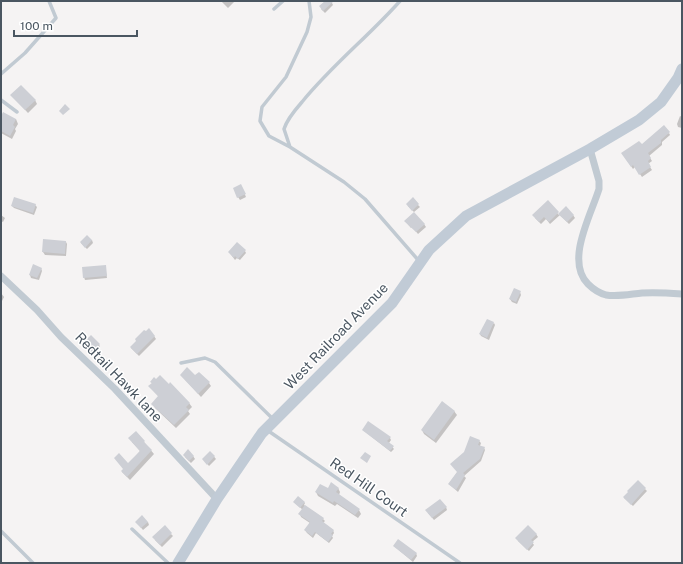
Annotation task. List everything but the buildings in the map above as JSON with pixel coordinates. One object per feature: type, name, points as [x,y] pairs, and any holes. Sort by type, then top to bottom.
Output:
[{"type":"main road","name":"West Railroad Avenue","points":[[178,563],[217,499],[266,430],[392,303],[429,250],[466,216],[590,149],[639,120],[661,102],[682,69]]},
{"type":"street","points":[[590,149],[599,181],[599,189],[583,234],[579,252],[578,260],[580,271],[585,281],[594,290],[605,295],[659,292],[682,294]]},
{"type":"street","name":"Redtail Hawk lane","points":[[1,276],[115,389],[217,499]]},
{"type":"lane","points":[[1,74],[25,53],[56,18],[49,1]]},
{"type":"lane","points":[[274,9],[283,1]]},
{"type":"lane","points":[[309,1],[311,17],[307,32],[286,76],[262,107],[260,121],[269,136],[290,147],[344,182],[365,199],[420,262]]},
{"type":"lane","points":[[290,147],[284,129],[289,118],[328,72],[383,20],[400,1]]},
{"type":"lane","points":[[1,100],[17,112]]},
{"type":"lane","points":[[181,363],[205,358],[215,362],[274,421]]},
{"type":"lane","name":"Red Hill Court","points":[[266,430],[460,563]]},
{"type":"lane","points":[[132,529],[168,563]]},
{"type":"lane","points":[[1,531],[33,563]]}]
